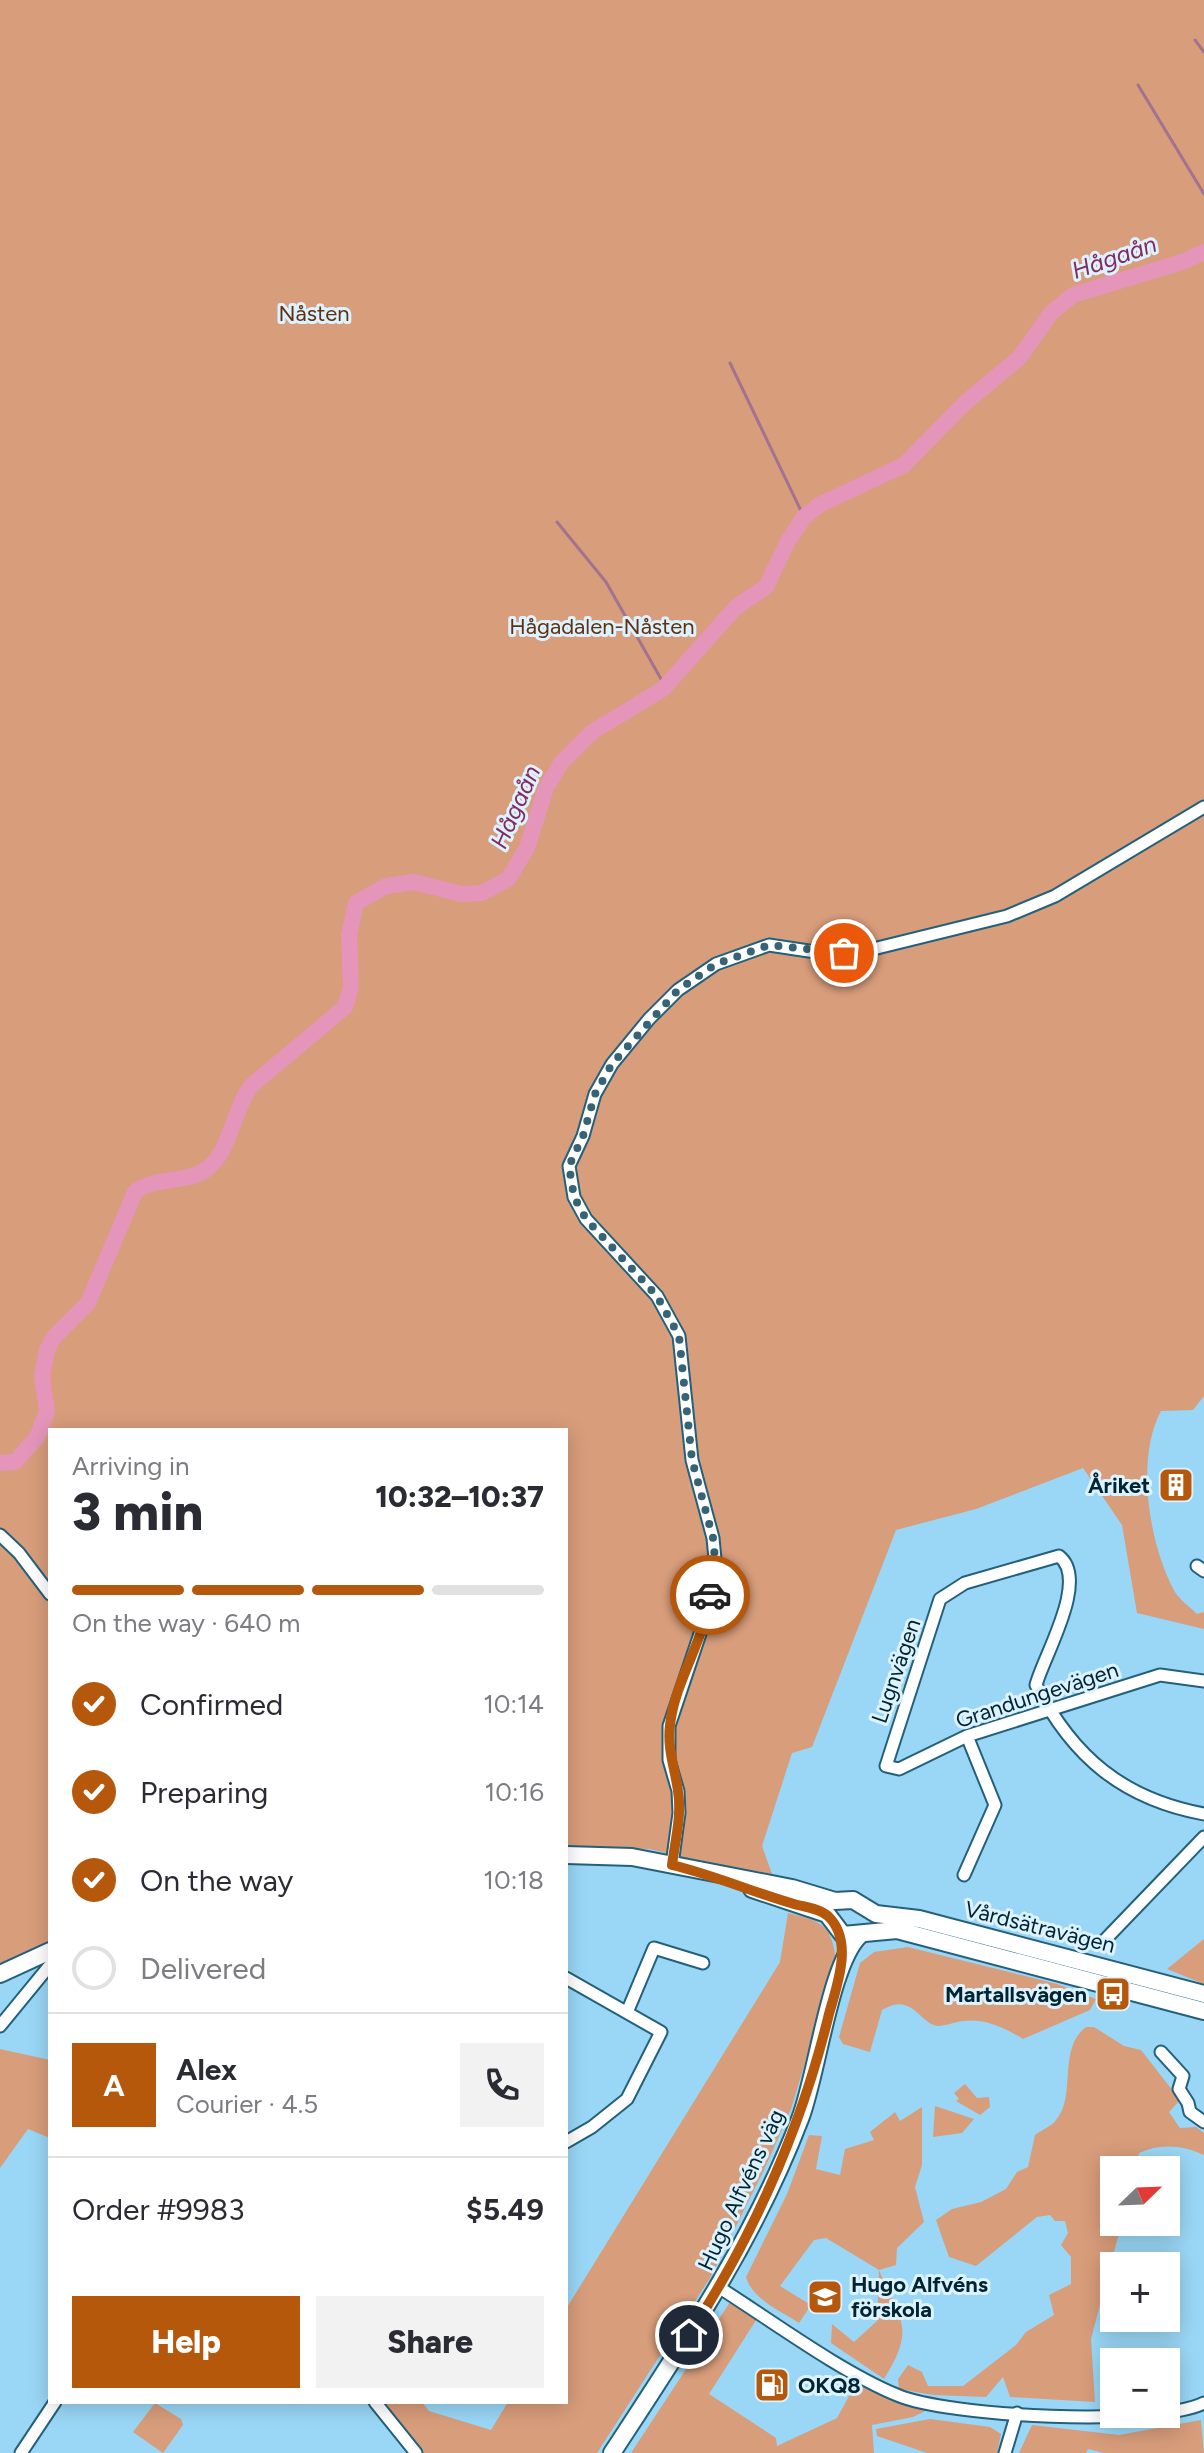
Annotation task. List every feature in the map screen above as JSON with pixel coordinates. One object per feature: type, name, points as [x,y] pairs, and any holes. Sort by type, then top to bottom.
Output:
[{"type":"street","points":[[672,1865],[679,1802],[669,1760],[669,1726],[709,1607],[715,1559],[713,1538],[692,1460],[679,1336],[657,1296],[586,1219],[574,1197],[569,1166],[583,1136],[595,1094],[612,1064],[649,1019],[678,990],[716,964],[769,945],[844,953],[1007,916],[1055,896],[1204,807]]},
{"type":"street","points":[[0,1535],[48,1592]]},
{"type":"street","name":"Lugnvägen","points":[[886,1766],[940,1599],[948,1592],[1059,1556],[1064,1560],[1068,1577],[1066,1610],[1036,1685],[1050,1712]]},
{"type":"street","name":"Grandungevägen","points":[[886,1766],[899,1769],[967,1736],[1160,1675],[1204,1681]]},
{"type":"street","points":[[1050,1712],[1071,1743],[1104,1773],[1148,1797],[1204,1814]]},
{"type":"street","points":[[964,1875],[995,1805],[967,1736]]},
{"type":"street","points":[[1101,1944],[1204,1837]]},
{"type":"street","points":[[568,1859],[632,1857],[792,1888],[835,1901],[853,1900],[865,1906],[870,1916],[862,1934],[850,1937],[836,1928],[827,1914],[716,1875]]},
{"type":"street","points":[[836,1928],[835,1910],[845,1901]]},
{"type":"street","name":"Vårdsätravägen","points":[[865,1906],[876,1914],[919,1919],[1204,1994]]},
{"type":"street","name":"Hugo Alfvéns väg","points":[[836,1928],[841,1967]]},
{"type":"street","name":"Vårdsätravägen","points":[[862,1934],[897,1930],[1204,2011]]},
{"type":"street","name":"Hugo Alfvéns väg","points":[[612,2453],[720,2288],[801,2118],[841,1967],[852,1942],[862,1934]]},
{"type":"street","points":[[628,2010],[654,1948],[703,1963]]},
{"type":"street","points":[[0,1974],[48,1952]]},
{"type":"street","points":[[0,2026],[48,1967]]},
{"type":"street","points":[[568,1979],[628,2010],[661,2032],[627,2099],[603,2120],[568,2141]]},
{"type":"street","points":[[1161,2052],[1183,2076],[1179,2089],[1190,2112],[1204,2122]]},
{"type":"street","points":[[720,2288],[895,2395],[935,2406],[1017,2413],[1155,2416],[1203,2405]]},
{"type":"street","points":[[21,2453],[54,2404]]},
{"type":"street","points":[[377,2404],[416,2453]]},
{"type":"street","points":[[1005,2453],[1017,2413]]},
{"type":"green space","name":"Hågadalen-Nåsten","points":[[0,0],[1204,0],[1204,1396],[1193,1410],[1161,1411],[1153,1431],[1147,1477],[1152,1527],[1166,1573],[1180,1598],[1197,1614],[1204,1612],[1204,1629],[1137,1613],[1122,1525],[1083,1468],[976,1509],[896,1530],[812,1747],[792,1753],[762,1846],[772,1874],[755,1871],[753,1875],[650,1849],[568,1848],[568,1428],[48,1428],[48,1946],[0,1965]]},
{"type":"green space","points":[[788,1913],[817,1922],[832,1939],[836,1961],[791,2109],[710,2278],[597,2453],[423,2453],[383,2404],[424,2404],[429,2411],[491,2430],[507,2404],[568,2404],[568,2306],[780,1962]]},
{"type":"green space","points":[[1204,1939],[1204,1984],[1167,1969]]},
{"type":"green space","points":[[908,1947],[1057,1984],[1096,1999],[1090,2010],[1023,2039],[987,2022],[963,2021],[938,2026],[908,2006],[893,2005],[882,2010],[870,2052],[843,2044],[839,2037],[860,1963],[874,1952]]},
{"type":"green space","points":[[1086,2027],[1094,2027],[1124,2046],[1141,2050],[1180,2100],[1169,2112],[1180,2128],[1196,2127],[1204,2133],[1204,2155],[1180,2147],[1164,2147],[1139,2153],[1138,2156],[1100,2156],[1100,2236],[1118,2236],[1114,2252],[1100,2252],[1100,2305],[1091,2339],[1095,2402],[1010,2397],[1003,2377],[986,2397],[933,2395],[899,2389],[898,2379],[908,2365],[922,2372],[928,2386],[963,2386],[1016,2345],[1026,2332],[1054,2315],[1049,2295],[1071,2284],[1071,2257],[1061,2245],[1068,2233],[1065,2221],[1055,2221],[1050,2215],[1037,2217],[976,2266],[949,2257],[936,2220],[952,2209],[981,2202],[1006,2189],[1017,2172],[1028,2167],[1035,2135],[1054,2122],[1062,2110],[1069,2060],[1077,2036]]},
{"type":"green space","points":[[0,2049],[48,2060],[48,2137],[28,2129],[0,2168]]},
{"type":"green space","points":[[965,2084],[977,2098],[989,2097],[990,2107],[980,2115],[956,2101],[959,2099],[954,2093]]},
{"type":"green space","points":[[935,2106],[974,2119],[962,2133],[933,2137]]},
{"type":"green space","points":[[922,2107],[922,2165],[915,2187],[924,2222],[897,2248],[896,2265],[879,2270],[826,2238],[814,2240],[780,2286],[811,2305],[799,2323],[754,2292],[746,2277],[787,2194],[809,2135],[822,2136],[816,2169],[840,2175],[845,2149],[874,2140],[870,2132],[895,2112],[900,2121]]},
{"type":"green space","points":[[879,2270],[902,2325],[900,2347],[884,2379],[831,2343],[832,2324],[854,2342],[877,2321]]},
{"type":"green space","points":[[734,2296],[760,2314],[709,2394],[776,2438],[777,2446],[837,2418],[860,2376],[935,2406],[913,2417],[872,2425],[874,2453],[631,2453]]},
{"type":"green space","points":[[154,2404],[181,2419],[183,2425],[163,2453],[133,2432]]},
{"type":"green space","points":[[930,2419],[990,2427],[1001,2434],[997,2453],[927,2453],[877,2436],[876,2429]]},
{"type":"green space","points":[[1201,2420],[1204,2453],[1104,2453],[1088,2449],[1086,2453],[1019,2453],[1032,2425],[1119,2435],[1157,2428],[1180,2428],[1180,2424]]},
{"type":"waterway","points":[[1195,40],[1204,52]]},
{"type":"waterway","points":[[1138,85],[1204,194]]},
{"type":"waterway","name":"Hågaån","points":[[0,1463],[15,1462],[37,1437],[47,1412],[42,1376],[47,1350],[54,1337],[88,1303],[135,1192],[152,1184],[190,1177],[207,1169],[227,1141],[240,1105],[252,1085],[345,1007],[351,987],[349,936],[356,903],[386,886],[414,882],[461,894],[482,893],[508,879],[527,848],[546,788],[561,763],[592,732],[663,689],[736,607],[766,587],[788,541],[804,517],[819,505],[904,465],[965,403],[1019,358],[1051,313],[1073,295],[1185,261],[1204,252]]},
{"type":"waterway","points":[[730,363],[804,517]]},
{"type":"waterway","points":[[557,522],[606,582],[665,686]]},
{"type":"way so far","points":[[710,1595],[715,1559],[713,1538],[692,1460],[679,1336],[657,1296],[586,1219],[574,1197],[569,1166],[583,1136],[595,1094],[612,1064],[678,990],[716,964],[769,945],[844,953]]},
{"type":"place","name":"Åriket","points":[[1176,1485]]},
{"type":"place","name":"Martallsvägen","points":[[1113,1994]]},
{"type":"place","name":"Hugo Alfvéns förskola","points":[[825,2297]]},
{"type":"place","name":"OKQ8","points":[[772,2385]]},
{"type":"route","points":[[689,2335],[720,2288],[801,2118],[816,2070],[842,1953],[838,1931],[827,1914],[716,1875],[672,1865],[679,1813],[678,1791],[669,1760],[669,1726],[704,1624],[710,1595]]},
{"type":"park label","name":"Nåsten","points":[[314,313]]}]
